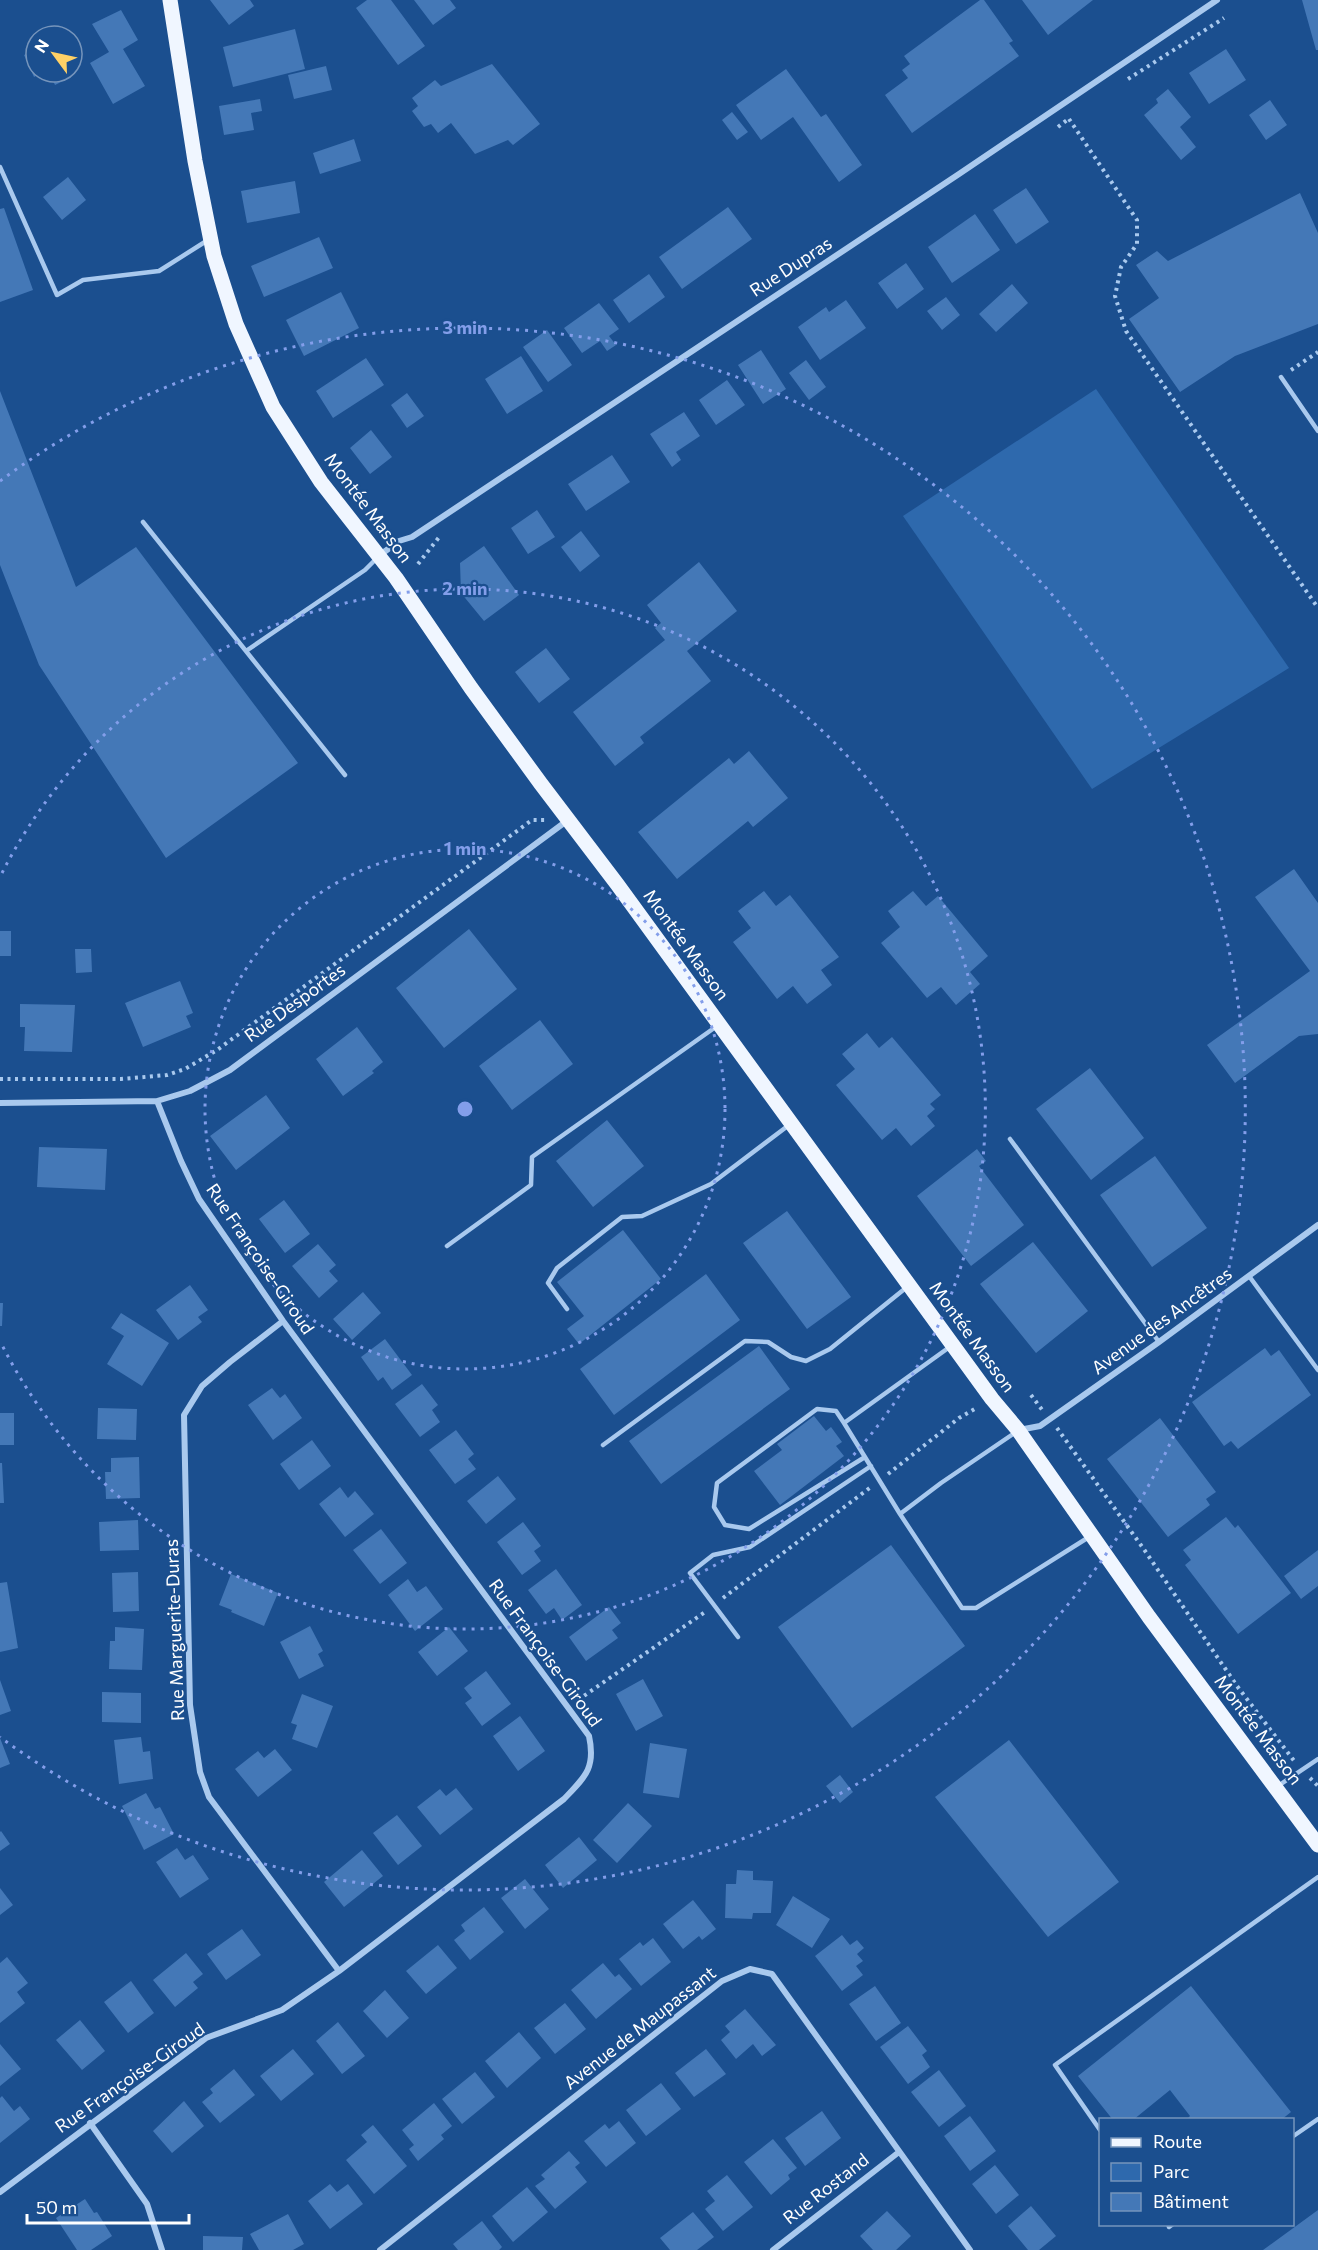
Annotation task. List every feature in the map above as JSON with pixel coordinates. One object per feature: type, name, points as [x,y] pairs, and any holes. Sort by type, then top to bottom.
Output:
[{"type":"main road","name":"Montée Masson","points":[[170,0],[195,161],[210,239],[221,282],[236,324],[273,407],[321,482],[379,556],[471,688],[617,884],[992,1399],[1018,1430],[1149,1617],[1318,1845]]},
{"type":"street","name":"Rue Dupras","points":[[379,556],[399,541],[412,537],[1217,0]]},
{"type":"street","name":"Rue Desportes","points":[[0,1103],[157,1101],[190,1091],[230,1070],[568,820]]},
{"type":"street","name":"Rue Françoise-Giroud","points":[[0,2192],[206,2038],[282,2010],[339,1971],[564,1798],[591,1767],[592,1750],[589,1736],[283,1321],[198,1199],[157,1101]]},
{"type":"street","name":"Avenue des Ancêtres","points":[[1018,1430],[1040,1426],[1318,1226]]},
{"type":"street","name":"Rue Marguerite-Duras","points":[[283,1321],[202,1386],[184,1415],[190,1705],[200,1772],[209,1797],[339,1971]]},
{"type":"street","name":"Avenue de Maupassant","points":[[380,2250],[722,1981],[750,1969],[772,1974],[970,2250]]},
{"type":"street","points":[[90,2123],[147,2204],[162,2250]]},
{"type":"street","name":"Rue Rostand","points":[[772,2250],[899,2152]]},
{"type":"lane","points":[[0,167],[57,295],[83,280],[159,271],[210,239]]},
{"type":"lane","points":[[1281,377],[1318,431]]},
{"type":"lane","points":[[143,522],[345,775]]},
{"type":"lane","points":[[246,651],[365,570],[379,556]]},
{"type":"lane","points":[[447,1246],[531,1185],[532,1157],[719,1024]]},
{"type":"lane","points":[[567,1309],[548,1283],[557,1268],[622,1217],[642,1216],[711,1184],[792,1124]]},
{"type":"lane","points":[[1010,1138],[1159,1342]]},
{"type":"lane","points":[[1249,1276],[1318,1370]]},
{"type":"lane","points":[[603,1445],[745,1341],[768,1342],[791,1357],[806,1361],[830,1349],[909,1285]]},
{"type":"lane","points":[[844,1423],[953,1344]]},
{"type":"lane","points":[[865,1457],[748,1529],[725,1525],[714,1507],[717,1484],[818,1408],[836,1411],[962,1608],[976,1608],[1092,1535]]},
{"type":"lane","points":[[900,1514],[1018,1430]]},
{"type":"lane","points":[[738,1637],[690,1573],[713,1555],[750,1547],[871,1466]]},
{"type":"lane","points":[[1276,1788],[1318,1759]]},
{"type":"lane","points":[[1099,2127],[1055,2065],[1318,1877]]},
{"type":"lane","points":[[1294,2136],[1318,2119]]},
{"type":"path","points":[[1125,81],[1224,18]]},
{"type":"path","points":[[1069,119],[1137,220],[1137,244],[1120,267],[1115,296],[1126,331],[1318,608]]},
{"type":"path","points":[[1281,377],[1318,352]]},
{"type":"path","points":[[0,1079],[121,1079],[166,1075],[185,1069],[217,1050],[532,820]]},
{"type":"path","points":[[568,1708],[820,1527],[959,1418],[992,1399]]},
{"type":"path","points":[[1070,1444],[1237,1686],[1298,1766]]},
{"type":"green space","points":[[1096,389],[1289,668],[1092,789],[903,516]]},
{"type":"building","points":[[210,0],[250,0],[254,6],[229,25]]},
{"type":"building","points":[[367,0],[391,0],[425,46],[398,65],[356,8]]},
{"type":"building","points":[[414,0],[450,0],[456,8],[433,25]]},
{"type":"building","points":[[980,0],[984,0],[1013,41],[1009,43],[1019,56],[912,133],[885,95],[908,78],[902,70],[910,64],[904,56]]},
{"type":"building","points":[[1022,0],[1093,0],[1048,35]]},
{"type":"building","points":[[1302,0],[1318,0],[1318,50],[1316,50]]},
{"type":"building","points":[[121,10],[138,40],[123,49],[145,86],[113,104],[90,63],[109,52],[92,24]]},
{"type":"building","points":[[295,29],[305,69],[233,87],[223,47]]},
{"type":"building","points":[[1226,49],[1246,80],[1209,104],[1189,73]]},
{"type":"building","points":[[492,64],[540,124],[513,145],[508,140],[475,154],[451,123],[438,133],[431,124],[424,127],[412,111],[418,106],[412,98],[435,80],[441,86]]},
{"type":"building","points":[[326,66],[332,90],[294,99],[288,75]]},
{"type":"building","points":[[786,69],[821,117],[826,114],[862,165],[839,182],[793,117],[761,140],[736,105]]},
{"type":"building","points":[[1168,89],[1191,117],[1180,127],[1196,147],[1181,160],[1144,115],[1158,103],[1156,99]]},
{"type":"building","points":[[260,99],[262,111],[251,113],[254,130],[224,135],[219,106]]},
{"type":"building","points":[[1270,100],[1287,125],[1266,140],[1249,115]]},
{"type":"building","points":[[732,112],[748,132],[737,140],[722,120]]},
{"type":"building","points":[[354,139],[361,161],[320,174],[313,153]]},
{"type":"building","points":[[68,177],[86,200],[62,220],[43,197]]},
{"type":"building","points":[[295,181],[300,213],[247,223],[241,191]]},
{"type":"building","points":[[1026,188],[1049,222],[1016,244],[993,210]]},
{"type":"building","points":[[1300,193],[1318,233],[1318,324],[1235,356],[1180,392],[1129,319],[1159,298],[1136,265],[1157,251],[1168,261]]},
{"type":"building","points":[[728,207],[752,239],[682,289],[659,257]]},
{"type":"building","points":[[4,208],[33,290],[0,302],[0,209]]},
{"type":"building","points":[[975,214],[1000,250],[952,283],[928,247]]},
{"type":"building","points":[[319,237],[333,268],[264,297],[251,266]]},
{"type":"building","points":[[906,263],[924,289],[897,309],[878,283]]},
{"type":"building","points":[[649,274],[665,297],[629,323],[613,300]]},
{"type":"building","points":[[1012,284],[1028,303],[996,332],[979,314]]},
{"type":"building","points":[[341,292],[359,328],[304,356],[286,320]]},
{"type":"building","points":[[946,297],[960,315],[942,330],[927,311]]},
{"type":"building","points":[[846,300],[866,328],[820,360],[798,327],[826,307],[829,312]]},
{"type":"building","points":[[599,303],[619,329],[609,336],[616,345],[607,351],[600,341],[582,353],[564,328]]},
{"type":"building","points":[[547,330],[572,365],[548,382],[523,347]]},
{"type":"building","points":[[761,350],[786,389],[763,404],[738,365]]},
{"type":"building","points":[[521,356],[543,391],[507,414],[485,379]]},
{"type":"building","points":[[366,358],[384,385],[333,418],[316,391]]},
{"type":"building","points":[[806,360],[826,387],[809,400],[789,373]]},
{"type":"building","points":[[727,380],[745,405],[716,425],[699,400]]},
{"type":"building","points":[[0,391],[76,587],[136,547],[298,763],[166,858],[39,665],[0,565]]},
{"type":"building","points":[[407,393],[424,416],[407,428],[391,405]]},
{"type":"building","points":[[684,412],[700,436],[676,452],[681,460],[672,467],[650,434]]},
{"type":"building","points":[[371,430],[392,457],[370,474],[350,448]]},
{"type":"building","points":[[612,455],[630,482],[586,511],[568,484]]},
{"type":"building","points":[[537,510],[555,537],[528,554],[511,528]]},
{"type":"building","points":[[581,531],[600,556],[580,572],[561,547]]},
{"type":"building","points":[[484,546],[519,595],[484,621],[461,593],[460,563]]},
{"type":"building","points":[[699,562],[737,611],[687,651],[711,681],[640,737],[644,743],[615,766],[573,712],[665,640],[655,628],[661,623],[647,605]]},
{"type":"building","points":[[546,648],[570,679],[539,703],[515,672]]},
{"type":"building","points":[[749,751],[788,798],[753,827],[748,821],[677,879],[638,832],[729,758],[734,764]]},
{"type":"building","points":[[1294,869],[1318,903],[1318,1034],[1299,1036],[1235,1083],[1207,1045],[1310,971],[1255,897]]},
{"type":"building","points":[[764,891],[776,906],[790,895],[839,957],[821,970],[832,985],[807,1004],[793,986],[777,999],[733,942],[751,928],[738,911]]},
{"type":"building","points":[[913,891],[926,906],[938,896],[988,956],[970,972],[980,984],[956,1005],[941,987],[927,998],[881,943],[900,927],[888,911]]},
{"type":"building","points":[[469,929],[517,989],[444,1048],[396,988]]},
{"type":"building","points":[[0,931],[11,931],[11,956],[0,956]]},
{"type":"building","points":[[75,949],[91,949],[92,972],[76,973]]},
{"type":"building","points":[[180,981],[193,1013],[186,1016],[191,1027],[143,1047],[125,1003]]},
{"type":"building","points":[[20,1004],[75,1005],[72,1052],[24,1051],[25,1027],[20,1027]]},
{"type":"building","points":[[540,1020],[573,1064],[512,1110],[479,1066]]},
{"type":"building","points":[[357,1027],[383,1062],[372,1071],[374,1073],[343,1096],[316,1059]]},
{"type":"building","points":[[867,1033],[879,1048],[892,1037],[941,1095],[930,1104],[935,1109],[927,1116],[935,1126],[911,1146],[896,1128],[882,1140],[836,1085],[855,1069],[842,1054]]},
{"type":"building","points":[[1090,1068],[1144,1138],[1091,1180],[1036,1109]]},
{"type":"building","points":[[266,1095],[290,1128],[236,1170],[210,1136]]},
{"type":"building","points":[[607,1120],[644,1166],[593,1207],[556,1161]]},
{"type":"building","points":[[39,1147],[107,1149],[105,1190],[37,1187]]},
{"type":"building","points":[[977,1149],[986,1161],[979,1166],[1024,1225],[971,1266],[917,1196]]},
{"type":"building","points":[[1155,1156],[1207,1228],[1152,1267],[1100,1195]]},
{"type":"building","points":[[284,1200],[310,1234],[285,1253],[259,1219]]},
{"type":"building","points":[[787,1211],[851,1297],[807,1329],[743,1243]]},
{"type":"building","points":[[623,1230],[661,1279],[579,1344],[567,1329],[584,1316],[557,1282]]},
{"type":"building","points":[[1033,1242],[1088,1311],[1036,1353],[980,1284]]},
{"type":"building","points":[[318,1244],[336,1265],[329,1271],[338,1281],[319,1298],[292,1266]]},
{"type":"building","points":[[706,1274],[740,1320],[614,1415],[580,1369]]},
{"type":"building","points":[[190,1285],[208,1310],[198,1317],[202,1322],[178,1340],[156,1310]]},
{"type":"building","points":[[363,1292],[381,1313],[352,1340],[333,1319]]},
{"type":"building","points":[[0,1303],[3,1303],[2,1326],[0,1326]]},
{"type":"building","points":[[121,1313],[169,1343],[142,1386],[107,1364],[124,1336],[111,1328]]},
{"type":"building","points":[[385,1339],[412,1375],[392,1390],[383,1377],[378,1381],[361,1357]]},
{"type":"building","points":[[759,1346],[790,1389],[661,1484],[629,1441]]},
{"type":"building","points":[[1265,1348],[1271,1356],[1279,1350],[1311,1395],[1238,1449],[1231,1441],[1224,1446],[1192,1402]]},
{"type":"building","points":[[422,1384],[438,1405],[432,1410],[440,1422],[420,1437],[395,1404]]},
{"type":"building","points":[[272,1388],[280,1398],[285,1394],[302,1418],[273,1440],[248,1405]]},
{"type":"building","points":[[98,1408],[137,1409],[136,1440],[97,1439]]},
{"type":"building","points":[[0,1413],[14,1413],[14,1445],[0,1445]]},
{"type":"building","points":[[814,1416],[826,1431],[831,1427],[842,1442],[836,1446],[844,1456],[780,1505],[754,1471],[782,1450],[777,1444]]},
{"type":"building","points":[[1160,1418],[1216,1492],[1206,1499],[1210,1505],[1168,1537],[1107,1459]]},
{"type":"building","points":[[456,1430],[474,1454],[468,1459],[476,1469],[455,1484],[429,1450]]},
{"type":"building","points":[[312,1440],[331,1466],[299,1490],[280,1464]]},
{"type":"building","points":[[139,1457],[140,1498],[106,1499],[105,1472],[111,1472],[111,1458]]},
{"type":"building","points":[[0,1463],[2,1463],[4,1503],[0,1503]]},
{"type":"building","points":[[498,1476],[516,1499],[486,1524],[467,1501]]},
{"type":"building","points":[[340,1487],[348,1498],[355,1491],[374,1514],[345,1537],[319,1504]]},
{"type":"building","points":[[1226,1517],[1235,1528],[1238,1525],[1291,1593],[1238,1634],[1185,1565],[1191,1560],[1183,1550]]},
{"type":"building","points":[[138,1520],[139,1550],[100,1551],[99,1522]]},
{"type":"building","points":[[523,1522],[541,1546],[534,1551],[541,1561],[522,1575],[497,1542]]},
{"type":"building","points":[[381,1529],[407,1563],[380,1584],[353,1550]]},
{"type":"building","points":[[891,1545],[965,1646],[852,1728],[778,1627]]},
{"type":"building","points":[[1318,1550],[1318,1586],[1301,1599],[1284,1576]]},
{"type":"building","points":[[556,1569],[582,1605],[562,1620],[554,1608],[546,1614],[528,1590]]},
{"type":"building","points":[[138,1572],[139,1611],[113,1612],[112,1573]]},
{"type":"building","points":[[231,1574],[278,1593],[264,1626],[219,1605]]},
{"type":"building","points":[[408,1579],[417,1592],[426,1586],[443,1609],[415,1631],[388,1595]]},
{"type":"building","points":[[7,1582],[18,1648],[0,1652],[0,1583]]},
{"type":"building","points":[[609,1607],[621,1623],[612,1630],[618,1638],[586,1661],[569,1637]]},
{"type":"building","points":[[310,1626],[323,1651],[318,1654],[324,1666],[299,1679],[280,1642]]},
{"type":"building","points":[[115,1627],[144,1629],[142,1670],[109,1669],[110,1641],[115,1641]]},
{"type":"building","points":[[449,1627],[468,1651],[437,1676],[418,1652]]},
{"type":"building","points":[[486,1671],[511,1704],[482,1726],[465,1703],[472,1698],[464,1688]]},
{"type":"building","points":[[643,1679],[663,1716],[636,1731],[616,1694]]},
{"type":"building","points":[[0,1680],[11,1711],[0,1715]]},
{"type":"building","points":[[102,1692],[141,1693],[141,1723],[102,1722]]},
{"type":"building","points":[[302,1694],[333,1706],[317,1748],[292,1739],[297,1725],[291,1723]]},
{"type":"building","points":[[520,1716],[545,1751],[518,1771],[493,1736]]},
{"type":"building","points":[[141,1737],[143,1752],[150,1751],[153,1779],[119,1784],[114,1740]]},
{"type":"building","points":[[0,1738],[10,1764],[0,1768]]},
{"type":"building","points":[[1009,1740],[1119,1882],[1048,1937],[935,1797]]},
{"type":"building","points":[[650,1743],[687,1749],[679,1798],[643,1793]]},
{"type":"building","points":[[275,1749],[292,1770],[258,1797],[235,1769],[258,1751],[264,1758]]},
{"type":"building","points":[[840,1775],[853,1792],[840,1803],[826,1786]]},
{"type":"building","points":[[456,1788],[473,1809],[440,1835],[417,1807],[440,1789],[446,1796]]},
{"type":"building","points":[[146,1793],[155,1809],[160,1807],[174,1834],[144,1850],[122,1806]]},
{"type":"building","points":[[628,1803],[652,1826],[617,1863],[593,1840]]},
{"type":"building","points":[[397,1815],[422,1846],[398,1865],[373,1833]]},
{"type":"building","points":[[0,1832],[10,1844],[0,1851]]},
{"type":"building","points":[[579,1837],[597,1860],[563,1888],[545,1865]]},
{"type":"building","points":[[177,1848],[185,1860],[193,1855],[209,1879],[180,1898],[156,1862]]},
{"type":"building","points":[[362,1850],[383,1876],[344,1907],[324,1882]]},
{"type":"building","points":[[737,1870],[753,1871],[753,1880],[773,1881],[771,1913],[753,1913],[752,1919],[725,1918],[726,1884],[736,1884]]},
{"type":"building","points":[[525,1879],[549,1909],[525,1929],[501,1898]]},
{"type":"building","points":[[0,1888],[13,1905],[0,1915]]},
{"type":"building","points":[[793,1896],[830,1919],[812,1948],[776,1925]]},
{"type":"building","points":[[693,1900],[716,1929],[702,1940],[699,1936],[683,1949],[663,1924]]},
{"type":"building","points":[[484,1907],[504,1932],[470,1960],[454,1940],[465,1931],[461,1925]]},
{"type":"building","points":[[242,1929],[261,1955],[226,1980],[207,1954]]},
{"type":"building","points":[[842,1935],[850,1945],[857,1940],[864,1948],[857,1954],[863,1961],[856,1966],[863,1975],[842,1991],[815,1956]]},
{"type":"building","points":[[653,1938],[671,1962],[641,1986],[619,1959],[640,1942],[643,1946]]},
{"type":"building","points":[[438,1945],[457,1968],[426,1994],[406,1971]]},
{"type":"building","points":[[186,1953],[203,1974],[193,1982],[198,1988],[175,2007],[153,1980]]},
{"type":"building","points":[[7,1957],[28,1983],[17,1992],[25,2003],[0,2023],[0,1963]]},
{"type":"building","points":[[603,1963],[615,1977],[619,1974],[632,1989],[596,2019],[571,1990]]},
{"type":"building","points":[[131,1981],[154,2013],[128,2033],[104,2002]]},
{"type":"building","points":[[875,1986],[901,2023],[876,2041],[849,2004]]},
{"type":"building","points":[[1191,1986],[1291,2112],[1284,2118],[1188,2118],[1190,2116],[1170,2090],[1135,2118],[1111,2118],[1078,2076]]},
{"type":"building","points":[[385,1990],[409,2018],[387,2038],[363,2011]]},
{"type":"building","points":[[565,2003],[586,2029],[555,2054],[534,2028]]},
{"type":"building","points":[[745,2009],[776,2045],[762,2056],[753,2044],[736,2059],[721,2040],[730,2032],[725,2026]]},
{"type":"building","points":[[80,2020],[105,2051],[82,2070],[56,2040]]},
{"type":"building","points":[[338,2022],[365,2056],[342,2074],[316,2041]]},
{"type":"building","points":[[908,2026],[927,2051],[922,2055],[930,2067],[908,2084],[880,2047]]},
{"type":"building","points":[[519,2032],[541,2058],[507,2088],[485,2061]]},
{"type":"building","points":[[0,2044],[21,2069],[0,2086]]},
{"type":"building","points":[[293,2049],[314,2074],[281,2101],[260,2076]]},
{"type":"building","points":[[706,2049],[726,2074],[694,2097],[675,2073]]},
{"type":"building","points":[[234,2069],[255,2095],[220,2123],[202,2102],[213,2093],[210,2089]]},
{"type":"building","points":[[939,2070],[966,2106],[939,2127],[911,2092]]},
{"type":"building","points":[[475,2072],[495,2097],[462,2124],[442,2099]]},
{"type":"building","points":[[661,2083],[681,2109],[646,2136],[626,2110]]},
{"type":"building","points":[[2,2096],[14,2111],[20,2106],[30,2119],[0,2143],[0,2098]]},
{"type":"building","points":[[184,2101],[204,2126],[172,2153],[153,2131]]},
{"type":"building","points":[[434,2103],[452,2126],[441,2135],[444,2139],[418,2161],[409,2149],[414,2145],[402,2130]]},
{"type":"building","points":[[822,2111],[841,2138],[805,2166],[785,2138]]},
{"type":"building","points":[[970,2116],[996,2151],[970,2171],[944,2136]]},
{"type":"building","points":[[619,2121],[636,2143],[606,2167],[584,2141],[605,2124],[609,2129]]},
{"type":"building","points":[[373,2125],[407,2166],[374,2194],[346,2160],[367,2142],[361,2135]]},
{"type":"building","points":[[773,2139],[797,2168],[788,2175],[790,2179],[771,2195],[744,2162]]},
{"type":"building","points":[[569,2151],[580,2163],[575,2167],[587,2182],[555,2209],[535,2186],[545,2179],[541,2175]]},
{"type":"building","points":[[995,2165],[1019,2195],[996,2214],[972,2184]]},
{"type":"building","points":[[727,2175],[753,2207],[723,2231],[705,2209],[715,2201],[707,2191]]},
{"type":"building","points":[[330,2184],[337,2192],[348,2184],[363,2204],[330,2229],[308,2201]]},
{"type":"building","points":[[527,2187],[548,2212],[513,2242],[492,2216]]},
{"type":"building","points":[[85,2199],[94,2213],[97,2212],[112,2236],[91,2250],[77,2250],[56,2218]]},
{"type":"building","points":[[1031,2206],[1056,2236],[1039,2250],[1028,2250],[1008,2226]]},
{"type":"building","points":[[1318,2210],[1318,2250],[1263,2250]]},
{"type":"building","points":[[887,2211],[911,2236],[896,2250],[873,2250],[860,2236]]},
{"type":"building","points":[[693,2212],[714,2237],[697,2250],[670,2250],[660,2238]]},
{"type":"building","points":[[288,2214],[304,2244],[293,2250],[259,2250],[250,2234]]},
{"type":"building","points":[[482,2221],[502,2247],[499,2250],[458,2250],[453,2244]]},
{"type":"building","points":[[203,2236],[243,2237],[242,2250],[203,2250]]}]
